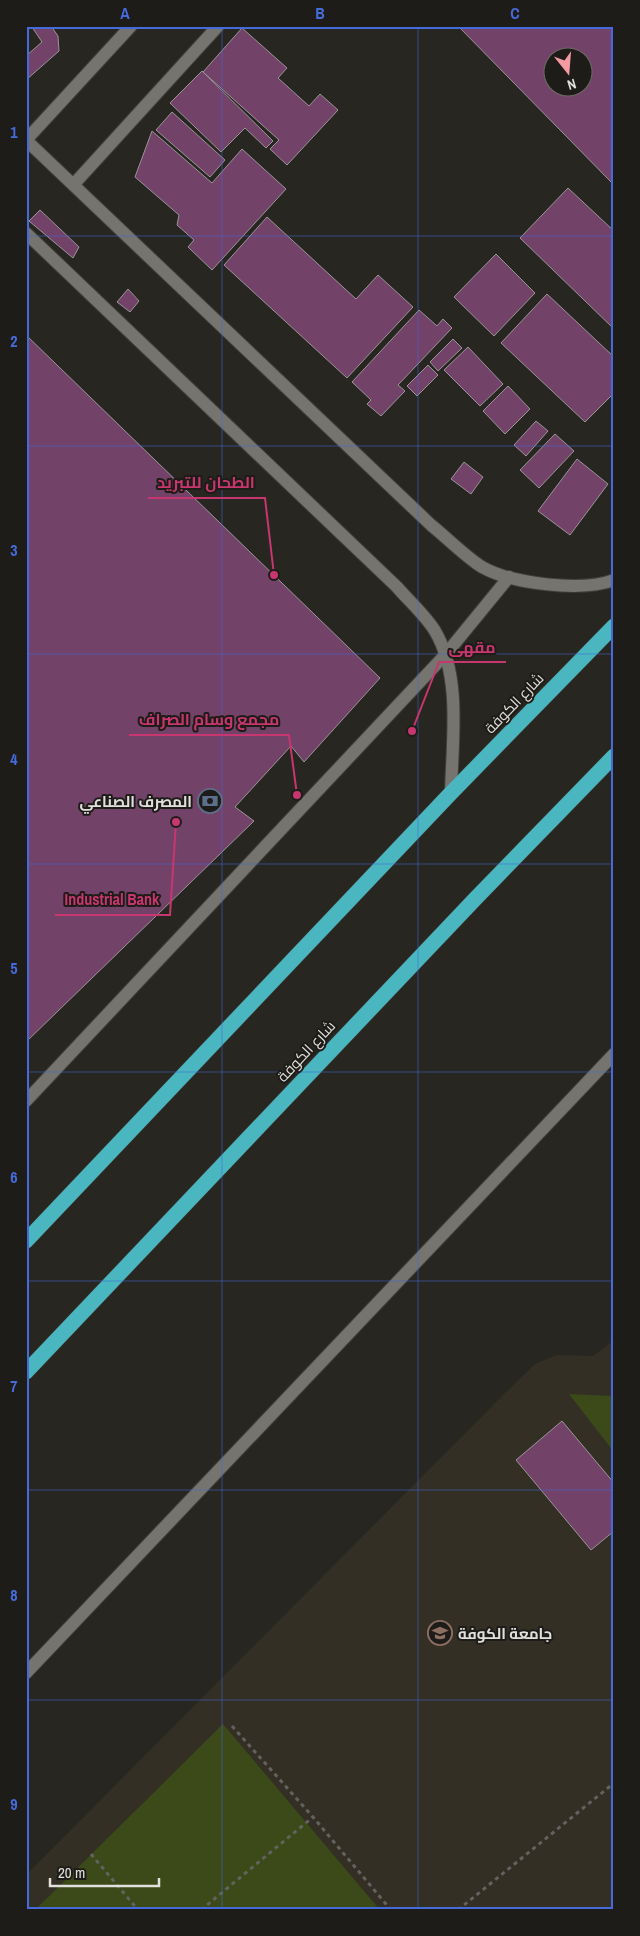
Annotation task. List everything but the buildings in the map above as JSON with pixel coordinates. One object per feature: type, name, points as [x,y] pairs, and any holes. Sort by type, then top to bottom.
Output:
[{"type":"highway","name":"شارع الكوفة","points":[[26,1241],[451,794],[614,626]]},
{"type":"highway","name":"شارع الكوفة","points":[[26,1372],[476,898],[614,756]]},
{"type":"street","points":[[131,26],[26,140],[431,525],[482,567],[509,577],[569,587],[604,584],[614,580]]},
{"type":"street","points":[[74,184],[218,26]]},
{"type":"street","points":[[26,233],[397,587],[434,630],[446,654],[452,683],[451,794]]},
{"type":"street","points":[[26,1101],[446,654],[509,577]]},
{"type":"street","points":[[26,1672],[614,1054]]},
{"type":"path","points":[[232,1726],[313,1817],[391,1910]]},
{"type":"path","points":[[458,1910],[614,1783]]},
{"type":"path","points":[[201,1910],[313,1817]]},
{"type":"path","points":[[91,1854],[138,1910]]},
{"type":"shaded area","name":"جامعة الكوفة","points":[[614,1340],[614,1910],[26,1910],[26,1875],[507,1391],[535,1364],[557,1355],[593,1356]]},
{"type":"green space","points":[[569,1394],[614,1396],[614,1452]]},
{"type":"green space","points":[[223,1724],[380,1910],[35,1910]]},
{"type":"place","name":"الطحان للتبريد","points":[[274,575]]},
{"type":"place","name":"مقهى","points":[[412,731]]},
{"type":"place","name":"مجمع وسام الصراف","points":[[297,795]]},
{"type":"place","name":"المصرف الصناعي","points":[[210,801]]},
{"type":"place","name":"Industrial Bank","points":[[176,822]]},
{"type":"place","name":"جامعة الكوفة","points":[[440,1633]]}]
